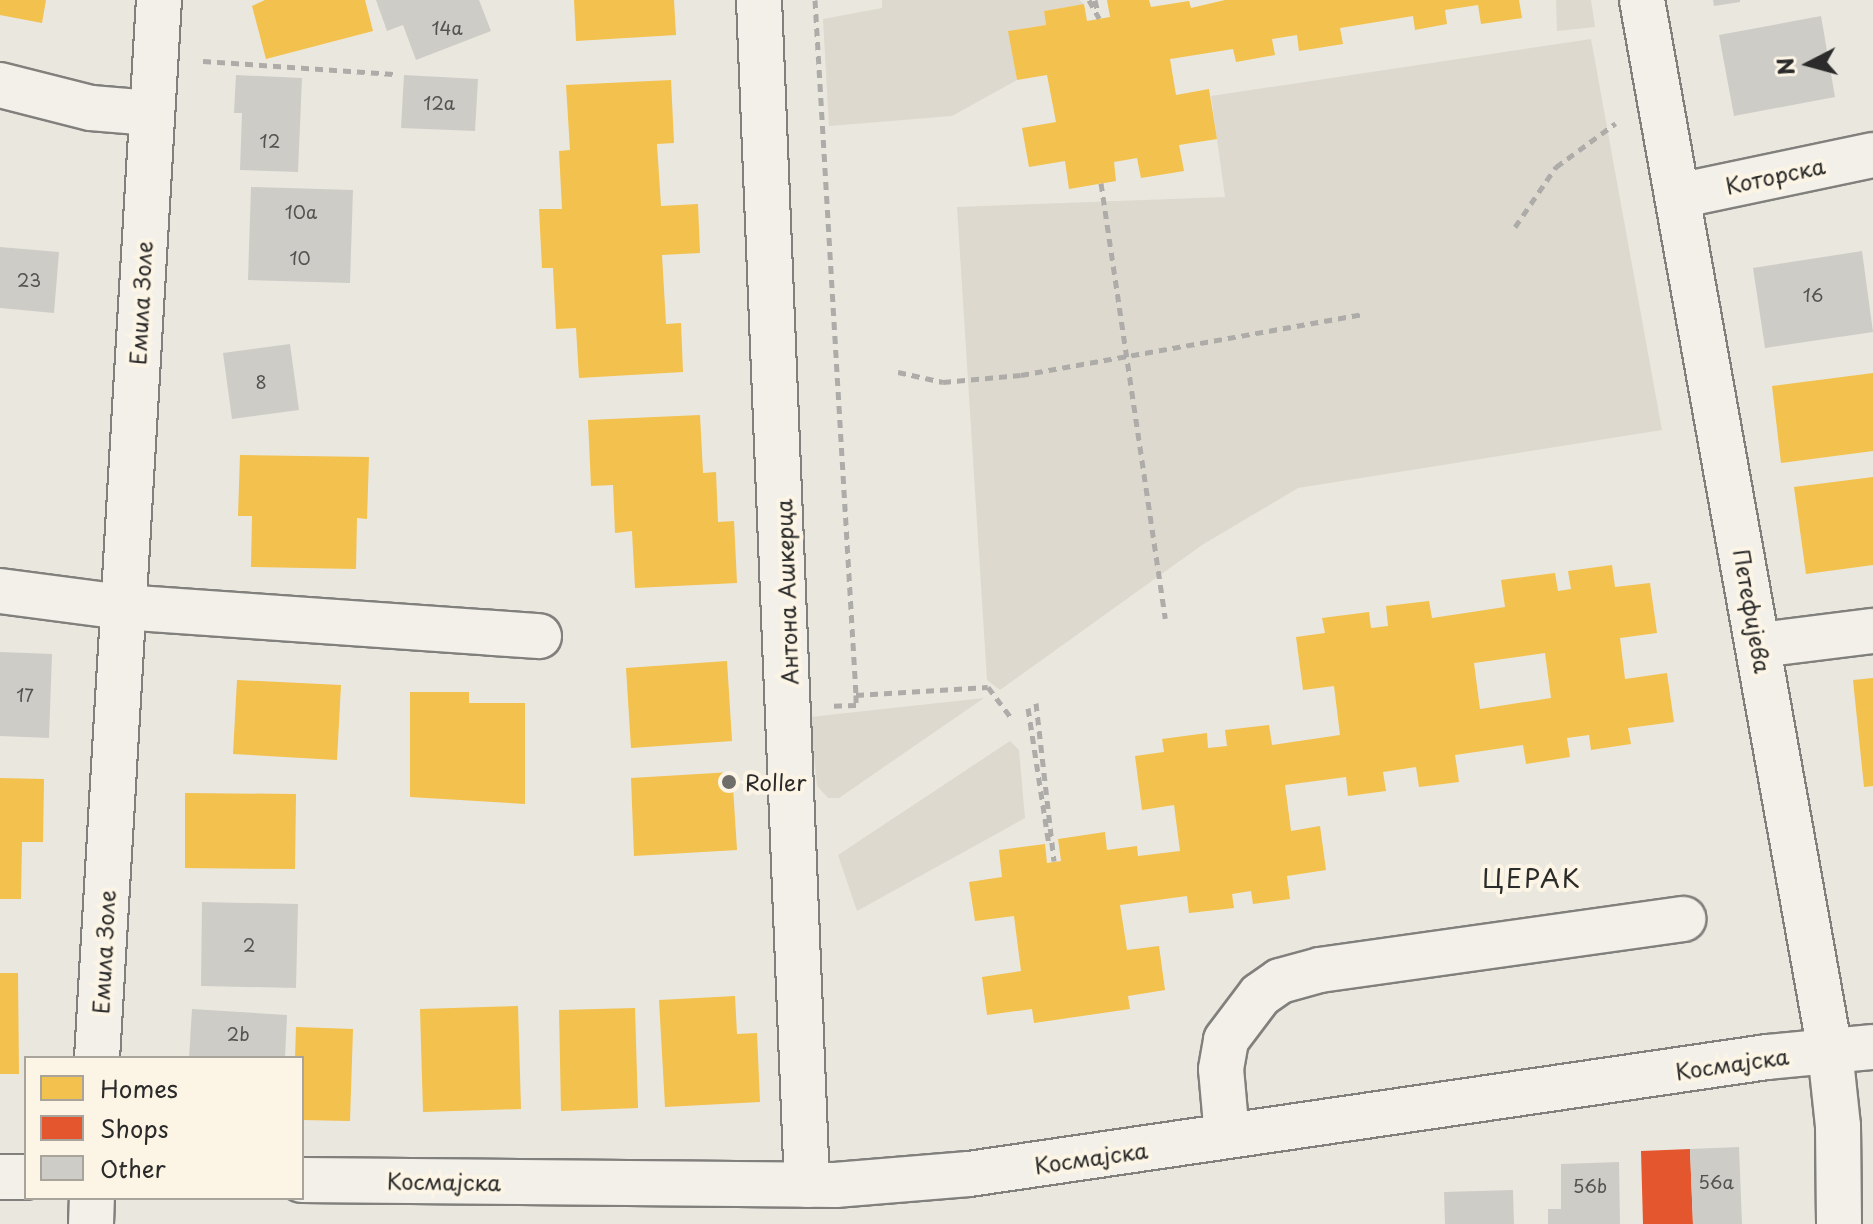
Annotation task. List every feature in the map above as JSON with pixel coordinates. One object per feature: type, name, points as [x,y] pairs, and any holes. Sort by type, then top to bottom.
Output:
[{"type":"street","name":"Емила Золе","points":[[97,1056],[159,0]]},
{"type":"street","name":"Антона Ашкерца","points":[[759,0],[791,707],[807,1185]]},
{"type":"street","name":"Петефијева","points":[[1642,0],[1760,645],[1830,1051],[1839,1224]]},
{"type":"street","points":[[0,85],[91,108],[151,113]]},
{"type":"street","name":"Которска","points":[[1678,196],[1873,155]]},
{"type":"street","points":[[0,591],[122,607],[539,636]]},
{"type":"street","points":[[1760,645],[1873,631]]},
{"type":"street","points":[[1227,1136],[1221,1069],[1226,1040],[1260,995],[1280,981],[1320,970],[1683,919]]},
{"type":"street","name":"Космајска","points":[[304,1180],[807,1185],[969,1174],[1873,1047]]},
{"type":"street","points":[[0,1177],[24,1177]]},
{"type":"street","points":[[91,1224],[92,1200]]},
{"type":"path","points":[[791,707],[856,705],[815,0]]},
{"type":"path","points":[[1089,0],[1099,18],[1095,0]]},
{"type":"path","points":[[154,58],[394,74]]},
{"type":"path","points":[[1515,227],[1556,167],[1607,128],[1661,103]]},
{"type":"path","points":[[1101,183],[1165,618]]},
{"type":"path","points":[[898,372],[943,382],[1129,359],[1365,314]]},
{"type":"path","points":[[856,695],[918,688],[988,687],[1012,719]]},
{"type":"path","points":[[1028,708],[1041,812],[1054,861],[1036,703]]},
{"type":"shaded area","points":[[882,0],[1079,0],[1084,4],[1044,11],[1046,25],[1009,31],[1017,80],[952,116],[829,126],[823,19],[882,8]]},
{"type":"shaded area","points":[[1556,0],[1591,0],[1595,27],[1557,31]]},
{"type":"shaded area","points":[[1591,39],[1662,430],[1298,488],[1202,545],[1000,690],[987,680],[957,207],[1225,197],[1211,96]]},
{"type":"shaded area","points":[[984,698],[839,798],[828,798],[817,786],[810,717]]},
{"type":"shaded area","points":[[1010,741],[1019,750],[1025,818],[857,911],[838,855]]},
{"type":"building: Homes","points":[[0,0],[46,0],[42,23],[0,15]]},
{"type":"building: Homes","points":[[265,0],[365,0],[373,31],[266,59],[252,6]]},
{"type":"building: Homes","points":[[574,0],[674,0],[676,35],[576,41]]},
{"type":"building: Homes","points":[[1107,0],[1149,0],[1151,7],[1189,1],[1191,8],[1225,0],[1519,0],[1522,18],[1481,24],[1478,5],[1445,10],[1447,24],[1415,30],[1413,16],[1340,28],[1343,44],[1299,51],[1297,35],[1272,39],[1275,55],[1236,62],[1233,49],[1170,59],[1176,95],[1209,89],[1217,139],[1179,145],[1184,171],[1141,178],[1137,158],[1114,162],[1116,181],[1069,189],[1065,161],[1029,167],[1022,128],[1056,122],[1047,75],[1017,80],[1008,31],[1046,25],[1044,11],[1084,4],[1087,21],[1110,17]]},
{"type":"building: Homes","points":[[671,80],[674,143],[657,144],[661,206],[698,204],[700,253],[662,255],[666,324],[681,323],[683,372],[579,378],[576,328],[556,329],[553,268],[542,268],[539,209],[562,209],[559,151],[570,150],[566,85]]},
{"type":"building: Homes","points":[[1873,373],[1873,451],[1781,463],[1772,386]]},
{"type":"building: Homes","points":[[700,415],[703,473],[716,472],[718,522],[734,521],[737,583],[635,588],[632,531],[615,533],[613,485],[591,486],[588,420]]},
{"type":"building: Homes","points":[[240,455],[369,457],[367,519],[357,518],[356,569],[251,567],[252,516],[238,516]]},
{"type":"building: Homes","points":[[1873,477],[1873,565],[1806,574],[1794,487]]},
{"type":"building: Homes","points":[[1612,565],[1615,587],[1650,583],[1657,633],[1620,638],[1625,679],[1667,673],[1674,722],[1628,728],[1631,744],[1591,750],[1589,735],[1567,738],[1570,757],[1526,764],[1523,745],[1455,755],[1459,782],[1419,787],[1416,767],[1383,772],[1386,791],[1348,796],[1346,777],[1285,785],[1291,831],[1320,826],[1326,870],[1287,876],[1290,899],[1253,904],[1251,891],[1232,894],[1234,908],[1189,913],[1187,896],[1120,905],[1127,950],[1159,946],[1165,990],[1128,996],[1130,1009],[1034,1023],[1032,1009],[987,1015],[982,977],[1021,971],[1014,916],[975,921],[969,882],[1002,877],[999,850],[1045,844],[1047,863],[1061,861],[1058,839],[1105,832],[1107,850],[1137,846],[1138,856],[1180,851],[1174,805],[1142,810],[1135,756],[1164,752],[1162,739],[1207,733],[1208,748],[1227,746],[1225,730],[1269,725],[1272,745],[1340,735],[1334,686],[1303,690],[1296,637],[1325,633],[1322,618],[1369,612],[1371,628],[1388,626],[1386,606],[1429,601],[1432,618],[1505,607],[1501,580],[1555,573],[1558,591],[1571,589],[1568,571]],"holes":[[[1545,653],[1551,698],[1480,709],[1474,663]]]},
{"type":"building: Homes","points":[[727,661],[732,741],[631,748],[626,668]]},
{"type":"building: Homes","points":[[1873,678],[1873,786],[1864,787],[1853,680]]},
{"type":"building: Homes","points":[[237,680],[341,685],[337,760],[233,754]]},
{"type":"building: Homes","points":[[410,692],[469,692],[469,703],[525,703],[525,804],[410,797]]},
{"type":"building: Homes","points":[[732,772],[737,850],[634,856],[631,778]]},
{"type":"building: Homes","points":[[0,778],[44,779],[43,842],[22,842],[21,899],[0,899]]},
{"type":"building: Homes","points":[[185,793],[296,794],[295,869],[185,868]]},
{"type":"building: Homes","points":[[0,973],[18,973],[19,1074],[0,1074]]},
{"type":"building: Homes","points":[[735,996],[737,1034],[757,1033],[760,1102],[665,1107],[659,1000]]},
{"type":"building: Homes","points":[[518,1006],[521,1109],[423,1112],[420,1009]]},
{"type":"building: Homes","points":[[635,1008],[638,1108],[561,1111],[559,1010]]},
{"type":"building: Homes","points":[[296,1027],[353,1029],[350,1121],[304,1120],[304,1056],[295,1056]]},
{"type":"building: Shops","points":[[1690,1149],[1693,1224],[1643,1224],[1641,1151]]},
{"type":"building: Other","points":[[376,0],[479,0],[491,31],[416,60],[403,25],[387,31]]},
{"type":"building: Other","points":[[1713,0],[1740,0],[1740,2],[1714,6]]},
{"type":"building: Other","points":[[1821,16],[1835,97],[1734,116],[1719,35]]},
{"type":"building: Other","points":[[236,75],[302,78],[298,172],[240,170],[242,113],[234,113]]},
{"type":"building: Other","points":[[404,75],[478,79],[475,131],[401,128]]},
{"type":"building: Other","points":[[251,187],[353,190],[350,283],[248,280]]},
{"type":"building: Other","points":[[0,247],[59,252],[54,313],[0,308]]},
{"type":"building: Other","points":[[1862,251],[1873,332],[1765,348],[1753,268]]},
{"type":"building: Other","points":[[290,344],[299,410],[232,419],[223,353]]},
{"type":"building: Other","points":[[0,652],[52,654],[49,738],[0,736]]},
{"type":"building: Other","points":[[202,902],[298,904],[296,988],[201,986]]},
{"type":"building: Other","points":[[192,1009],[287,1015],[285,1056],[189,1056]]},
{"type":"building: Other","points":[[1739,1147],[1742,1224],[1693,1224],[1690,1149]]},
{"type":"building: Other","points":[[1619,1162],[1620,1224],[1548,1224],[1548,1209],[1561,1209],[1561,1164]]},
{"type":"building: Other","points":[[1513,1190],[1514,1224],[1445,1224],[1444,1192]]},
{"type":"place","name":"Roller","points":[[729,782]]},
{"type":"district","name":"ЦЕРАК","points":[[1532,878]]}]
